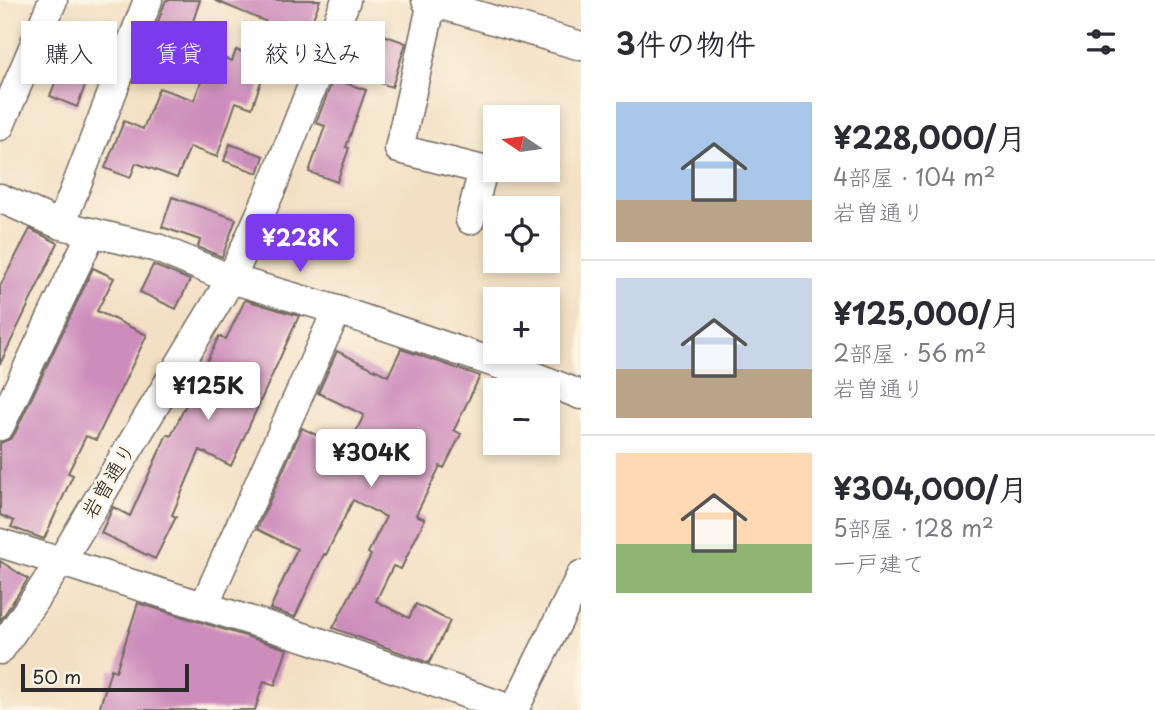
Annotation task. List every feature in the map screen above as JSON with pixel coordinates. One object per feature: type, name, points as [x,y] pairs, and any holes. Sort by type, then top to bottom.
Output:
[{"type":"street","points":[[0,126],[53,0]]},
{"type":"street","points":[[61,225],[148,0]]},
{"type":"street","name":"岩曽通り","points":[[0,650],[61,561],[230,279],[271,190],[346,0]]},
{"type":"street","points":[[470,220],[483,170],[399,149],[429,1],[581,46]]},
{"type":"street","points":[[0,198],[61,225],[157,248],[230,279],[337,310],[531,375],[581,395]]},
{"type":"street","points":[[0,426],[92,232]]},
{"type":"street","points":[[204,606],[337,310]]},
{"type":"street","points":[[0,542],[313,640],[456,701],[513,710],[581,575]]},
{"type":"building","points":[[166,0],[200,0],[193,21],[158,21]]},
{"type":"building","points":[[214,0],[320,0],[312,21],[265,21]]},
{"type":"building","points":[[385,36],[406,43],[392,87],[383,84]]},
{"type":"building","points":[[236,50],[241,52],[241,84],[260,84],[252,108],[236,102],[217,157],[190,147],[177,178],[136,163],[130,178],[105,168],[124,121],[143,129],[159,88],[194,100],[200,84],[227,84],[227,59],[232,61]]},
{"type":"building","points":[[55,84],[86,84],[77,107],[50,96]]},
{"type":"building","points":[[331,84],[348,84],[366,90],[337,182],[309,172],[325,126],[316,123]]},
{"type":"building","points":[[230,144],[264,156],[258,173],[224,161]]},
{"type":"building","points":[[172,197],[236,219],[222,257],[198,247],[200,240],[162,227]]},
{"type":"building","points":[[30,229],[58,243],[0,364],[0,286]]},
{"type":"building","points":[[153,265],[190,280],[176,309],[140,292]]},
{"type":"building","points":[[93,268],[114,278],[97,311],[147,335],[96,440],[86,436],[68,473],[73,475],[44,539],[11,527],[14,521],[0,515],[0,443],[10,439],[15,433]]},
{"type":"building","points":[[245,300],[299,316],[231,466],[200,450],[172,515],[176,517],[155,559],[101,533],[113,507],[130,516],[167,434],[171,436],[219,336],[226,339]]},
{"type":"building","points":[[401,349],[480,376],[454,430],[461,434],[444,468],[440,466],[416,515],[425,519],[401,569],[393,566],[376,601],[409,618],[416,604],[450,621],[429,663],[333,628],[371,555],[368,553],[386,517],[353,500],[295,617],[270,609],[297,549],[257,529],[302,428],[347,450],[364,415],[318,393],[337,351],[388,376]]},
{"type":"building","points":[[0,561],[28,579],[0,621]]},
{"type":"building","points":[[138,603],[287,649],[275,685],[264,681],[255,710],[99,710],[111,669],[116,671]]}]
